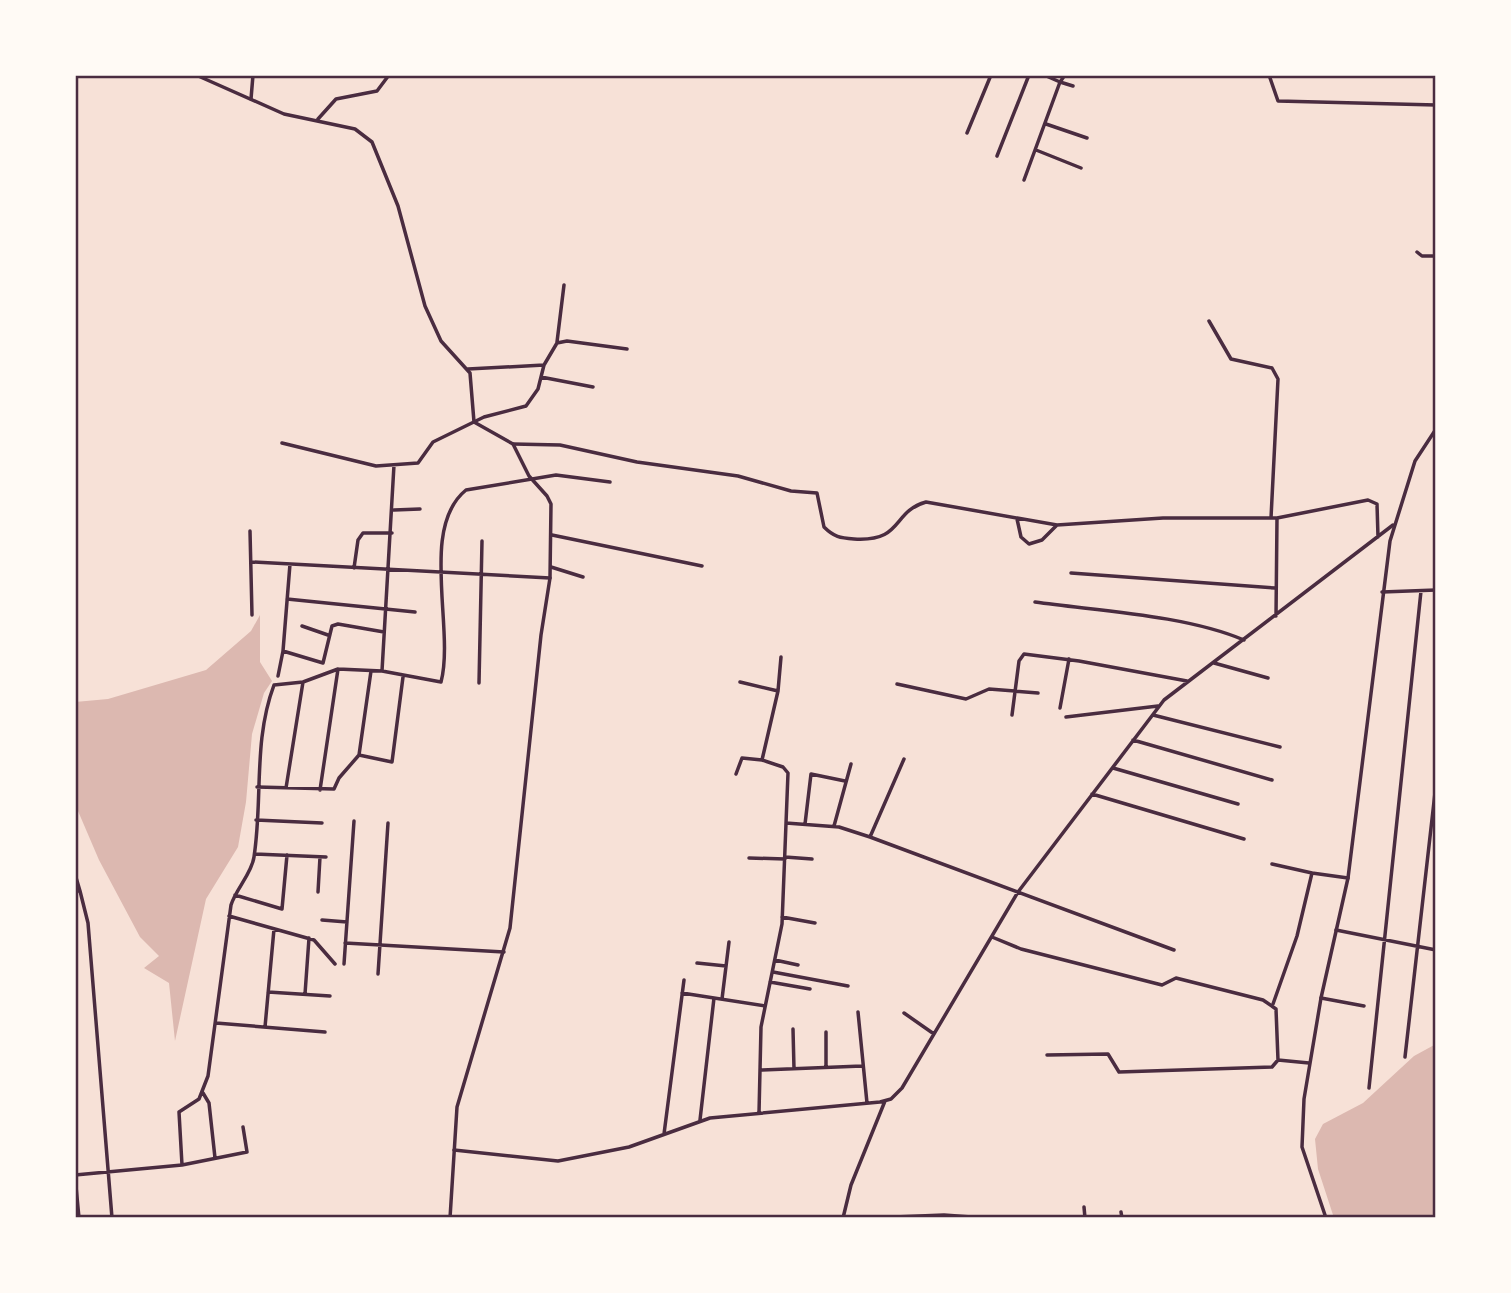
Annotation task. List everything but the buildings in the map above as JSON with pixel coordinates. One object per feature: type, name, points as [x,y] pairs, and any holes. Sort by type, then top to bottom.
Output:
[{"type":"street","points":[[196,75],[284,114],[318,119],[355,129],[372,142],[398,206],[421,296],[441,341],[468,369],[472,383],[474,422]]},
{"type":"street","points":[[251,99],[253,75]]},
{"type":"street","points":[[318,119],[336,99],[377,92],[389,75]]},
{"type":"street","points":[[967,133],[991,75]]},
{"type":"street","points":[[997,156],[1029,75]]},
{"type":"street","points":[[1044,75],[1073,86]]},
{"type":"street","points":[[1024,180],[1060,82],[1065,75]]},
{"type":"street","points":[[1269,75],[1278,101],[1436,105]]},
{"type":"street","points":[[1046,124],[1087,138]]},
{"type":"street","points":[[1036,150],[1082,168]]},
{"type":"street","points":[[1417,252],[1422,256],[1436,256]]},
{"type":"street","points":[[282,443],[376,466],[418,463],[433,442],[474,422],[526,406],[534,398],[544,365],[557,343],[564,285]]},
{"type":"street","points":[[1209,321],[1231,359],[1272,368],[1278,379],[1271,518]]},
{"type":"street","points":[[557,343],[566,341],[627,349]]},
{"type":"street","points":[[468,369],[544,365]]},
{"type":"street","points":[[541,377],[593,387]]},
{"type":"street","points":[[474,422],[513,444],[559,445],[637,462],[738,476],[791,491],[812,490],[819,499],[824,527],[837,538],[879,539],[898,525],[907,509],[926,502],[1057,525],[1163,518],[1277,518],[1368,500],[1377,504],[1379,511],[1378,538]]},
{"type":"street","points":[[1326,1218],[1301,1138],[1310,1063],[1321,998],[1348,878],[1382,592],[1394,525],[1415,461],[1436,429]]},
{"type":"street","points":[[450,1218],[457,1107],[504,952],[512,912],[541,635],[551,567],[550,500],[532,481],[513,444]]},
{"type":"street","points":[[382,671],[394,510],[394,465]]},
{"type":"street","points":[[182,1165],[179,1112],[203,1093],[216,1023],[229,916],[234,895],[255,854],[258,758],[274,685],[303,682],[338,669],[382,671],[436,683],[442,680],[445,524],[456,498],[466,490],[556,475],[610,482]]},
{"type":"street","points":[[394,510],[420,509]]},
{"type":"street","points":[[1276,616],[1277,518]]},
{"type":"street","points":[[1017,519],[1021,537],[1029,544],[1042,540],[1057,525]]},
{"type":"street","points":[[454,1150],[558,1161],[620,1149],[700,1120],[885,1101],[902,1088],[1018,892],[1160,706],[1394,525]]},
{"type":"street","points":[[250,531],[252,615]]},
{"type":"street","points":[[354,568],[358,540],[363,533],[392,533]]},
{"type":"street","points":[[552,535],[702,566]]},
{"type":"street","points":[[479,683],[479,575],[482,541]]},
{"type":"street","points":[[252,562],[550,578]]},
{"type":"street","points":[[278,676],[283,651],[290,564]]},
{"type":"street","points":[[551,567],[583,577]]},
{"type":"street","points":[[1071,573],[1275,589]]},
{"type":"street","points":[[1382,592],[1436,590]]},
{"type":"street","points":[[1369,1088],[1421,591]]},
{"type":"street","points":[[287,598],[415,612]]},
{"type":"street","points":[[1035,602],[1221,630],[1244,640]]},
{"type":"street","points":[[283,651],[323,663],[332,626],[338,624],[384,632]]},
{"type":"street","points":[[302,626],[328,635]]},
{"type":"street","points":[[1012,715],[1018,661],[1024,654],[1069,659],[1188,682]]},
{"type":"street","points":[[762,760],[778,691],[780,657]]},
{"type":"street","points":[[1060,708],[1069,659]]},
{"type":"street","points":[[1214,663],[1268,678]]},
{"type":"street","points":[[320,790],[338,669]]},
{"type":"street","points":[[257,786],[334,789],[339,778],[359,755],[371,671]]},
{"type":"street","points":[[359,755],[391,762],[404,677]]},
{"type":"street","points":[[286,788],[303,682]]},
{"type":"street","points":[[740,682],[778,691]]},
{"type":"street","points":[[897,684],[966,699],[989,689],[1038,693]]},
{"type":"street","points":[[1066,717],[1160,706]]},
{"type":"street","points":[[1153,715],[1280,747]]},
{"type":"street","points":[[1133,740],[1272,780]]},
{"type":"street","points":[[736,774],[742,758],[762,760],[783,767],[788,773],[782,917],[765,1006],[759,1113]]},
{"type":"street","points":[[870,837],[904,759]]},
{"type":"street","points":[[834,826],[851,764]]},
{"type":"street","points":[[1112,768],[1238,804]]},
{"type":"street","points":[[805,824],[811,774],[845,781]]},
{"type":"street","points":[[1405,1057],[1436,785]]},
{"type":"street","points":[[1092,794],[1244,839]]},
{"type":"street","points":[[256,820],[322,823]]},
{"type":"street","points":[[344,964],[354,821]]},
{"type":"street","points":[[378,974],[388,823]]},
{"type":"street","points":[[786,823],[834,826],[870,837],[1174,950]]},
{"type":"street","points":[[255,854],[327,857]]},
{"type":"street","points":[[234,895],[282,909],[287,855]]},
{"type":"street","points":[[318,892],[320,857]]},
{"type":"street","points":[[749,858],[812,859]]},
{"type":"street","points":[[1272,864],[1348,878]]},
{"type":"street","points":[[1047,1055],[1108,1054],[1119,1072],[1272,1067],[1278,1060],[1273,1004],[1297,936],[1312,873]]},
{"type":"street","points":[[75,874],[88,923],[113,1218]]},
{"type":"street","points":[[229,916],[314,940],[335,964]]},
{"type":"street","points":[[782,917],[815,923]]},
{"type":"street","points":[[322,920],[347,922]]},
{"type":"street","points":[[265,1027],[274,929]]},
{"type":"street","points":[[1336,930],[1385,942],[1436,950]]},
{"type":"street","points":[[992,937],[1021,949],[1155,984],[1163,985],[1176,978],[1273,1004]]},
{"type":"street","points":[[305,994],[309,938]]},
{"type":"street","points":[[722,999],[729,942]]},
{"type":"street","points":[[345,943],[504,952]]},
{"type":"street","points":[[775,960],[798,965]]},
{"type":"street","points":[[697,963],[726,967]]},
{"type":"street","points":[[773,971],[848,986]]},
{"type":"street","points":[[664,1134],[684,979]]},
{"type":"street","points":[[770,982],[810,989]]},
{"type":"street","points":[[268,992],[330,996]]},
{"type":"street","points":[[682,993],[765,1006]]},
{"type":"street","points":[[700,1120],[714,998]]},
{"type":"street","points":[[1321,998],[1364,1006]]},
{"type":"street","points":[[858,1012],[867,1104]]},
{"type":"street","points":[[904,1013],[935,1034]]},
{"type":"street","points":[[216,1023],[326,1032]]},
{"type":"street","points":[[793,1029],[794,1069]]},
{"type":"street","points":[[826,1032],[827,1067]]},
{"type":"street","points":[[1278,1060],[1310,1063]]},
{"type":"street","points":[[761,1070],[862,1066]]},
{"type":"street","points":[[203,1093],[209,1103],[215,1158]]},
{"type":"street","points":[[843,1218],[851,1185],[885,1101]]},
{"type":"street","points":[[79,1218],[75,1176],[182,1165],[247,1152],[243,1127]]},
{"type":"street","points":[[1084,1207],[1085,1218]]},
{"type":"street","points":[[870,1218],[985,1218]]},
{"type":"shaded area","points":[[260,615],[260,662],[272,681],[264,693],[252,734],[246,802],[238,847],[206,899],[175,1041],[169,983],[144,968],[159,956],[140,937],[99,860],[75,804],[75,702],[108,699],[206,670],[251,631]]},
{"type":"shaded area","points":[[1436,1044],[1436,1218],[1334,1218],[1318,1169],[1315,1139],[1323,1124],[1363,1103],[1414,1056]]}]
